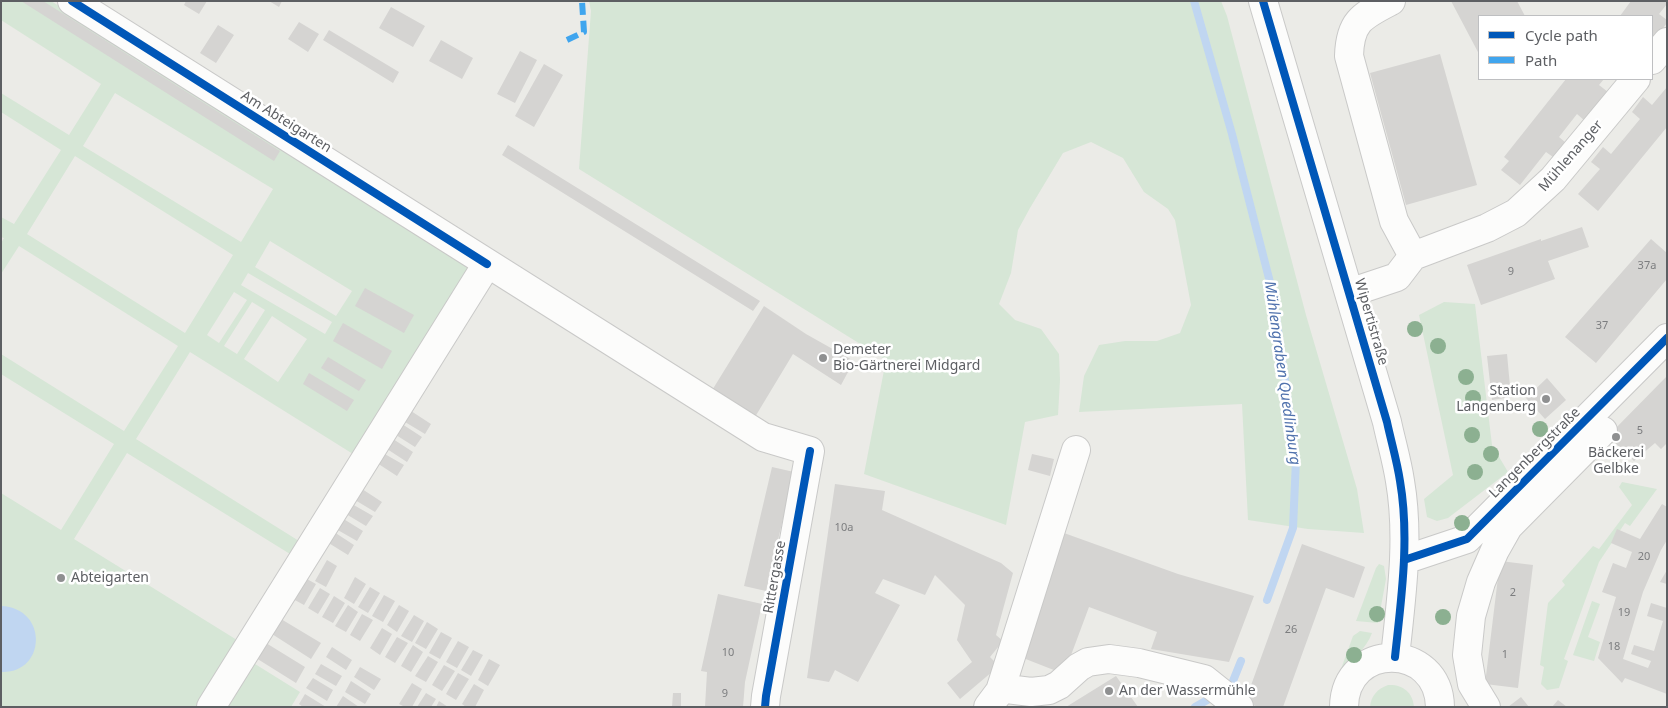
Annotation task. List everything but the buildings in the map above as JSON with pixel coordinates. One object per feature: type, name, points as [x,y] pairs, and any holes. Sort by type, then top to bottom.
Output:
[{"type":"street","name":"Am Abteigarten","points":[[72,1],[763,437],[810,451]]},
{"type":"street","name":"Wipertistraße","points":[[1263,1],[1386,422],[1400,481],[1403,505],[1404,560],[1395,657]]},
{"type":"street","points":[[1349,293],[1397,277],[1413,256],[1394,221],[1349,56],[1350,38],[1358,22],[1370,12],[1391,1]]},
{"type":"street","points":[[1653,59],[1667,42]]},
{"type":"street","name":"Mühlenanger","points":[[1413,256],[1487,228],[1516,212],[1553,179],[1635,80]]},
{"type":"street","points":[[211,707],[487,264]]},
{"type":"street","name":"Langenbergstraße","points":[[1404,560],[1467,539],[1667,338]]},
{"type":"street","points":[[1486,707],[1472,684],[1467,655],[1471,616],[1480,582],[1508,528],[1603,431]]},
{"type":"street","points":[[994,699],[1076,450]]},
{"type":"street","name":"Rittergasse","points":[[765,707],[767,686],[810,451]]},
{"type":"street","points":[[1344,707],[1344,698],[1349,683],[1359,671],[1379,659],[1395,657],[1403,658],[1418,665],[1430,675],[1437,689],[1440,707]]},
{"type":"street","points":[[994,699],[1007,689],[1040,692],[1049,690],[1059,685],[1079,667],[1098,659],[1125,660],[1204,679],[1239,707]]},
{"type":"green space","points":[[1,1],[51,1],[471,264],[239,654],[300,692],[291,707],[1,707],[1,493],[61,530],[114,444],[1,374],[1,354],[124,431],[178,346],[19,246],[1,274],[1,243],[4,238],[1,237],[1,217],[14,224],[61,150],[1,112],[1,93],[69,135],[101,84],[1,20]],"holes":[[[115,93],[273,189],[241,242],[83,146]],[[75,156],[233,255],[185,333],[27,234]],[[270,241],[352,291],[336,316],[255,267]],[[248,273],[332,322],[325,334],[241,285]],[[234,292],[247,300],[219,343],[207,335]],[[252,302],[265,310],[237,354],[224,346]],[[272,316],[307,339],[278,382],[244,359]],[[190,352],[353,454],[299,541],[136,439]],[[127,453],[290,554],[237,640],[74,539]]]},
{"type":"green space","points":[[589,1],[1221,1],[1227,16],[1306,315],[1357,489],[1364,533],[1308,529],[1248,520],[1242,404],[1079,412],[1084,376],[1099,345],[1125,341],[1157,341],[1180,333],[1191,305],[1175,220],[1168,209],[1144,192],[1123,158],[1091,142],[1063,153],[1030,208],[1018,230],[1011,273],[999,304],[1015,320],[1041,329],[1059,354],[1060,380],[1058,415],[1025,422],[1006,525],[864,474],[886,360],[579,169],[591,11]]},
{"type":"green space","points":[[1444,302],[1475,304],[1492,445],[1508,472],[1448,518],[1437,521],[1427,517],[1424,499],[1453,475],[1419,315]]},
{"type":"green space","points":[[1622,482],[1657,489],[1630,526],[1625,523],[1599,562],[1564,659],[1568,661],[1559,688],[1547,690],[1541,684],[1544,667],[1540,665],[1548,603],[1565,585],[1562,581],[1593,546],[1599,549],[1632,505],[1619,487]]},
{"type":"green space","points":[[1379,564],[1384,566],[1386,579],[1378,623],[1356,621],[1376,568]]},
{"type":"green space","points":[[1592,601],[1600,604],[1588,637],[1600,642],[1594,661],[1573,655]]},
{"type":"green space","points":[[1360,631],[1372,633],[1363,649],[1341,669],[1353,636]]},
{"type":"green space","points":[[1388,685],[1398,686],[1406,690],[1411,697],[1414,707],[1370,707],[1375,693]]},
{"type":"water","points":[[1,606],[17,609],[28,617],[34,628],[36,640],[33,653],[27,663],[16,670],[1,672]]},
{"type":"waterway","name":"Mühlengraben Quedlinburg","points":[[1194,1],[1232,134],[1273,294],[1296,460],[1293,528],[1267,600]]},
{"type":"waterway","name":"Mühlengraben Quedlinburg","points":[[1226,689],[1231,686],[1241,661]]},
{"type":"waterway","name":"Mühlengraben Quedlinburg","points":[[1195,707],[1216,695]]},
{"type":"marked path","points":[[567,40],[584,32],[582,1]]},
{"type":"cycle path","points":[[72,1],[487,264]]},
{"type":"cycle path","points":[[1263,1],[1387,422],[1397,466],[1403,503],[1404,569],[1395,657]]},
{"type":"cycle path","points":[[1404,560],[1467,539],[1667,338]]},
{"type":"cycle path","points":[[765,707],[810,451]]},
{"type":"place","name":"Demeter Bio-Gärtnerei Midgard","points":[[823,358]]},
{"type":"place","name":"Station Langenberg","points":[[1546,399]]},
{"type":"place","name":"Bäckerei Gelbke","points":[[1616,437]]},
{"type":"place","name":"Abteigarten","points":[[61,578]]},
{"type":"place","name":"An der Wassermühle","points":[[1109,691]]}]
